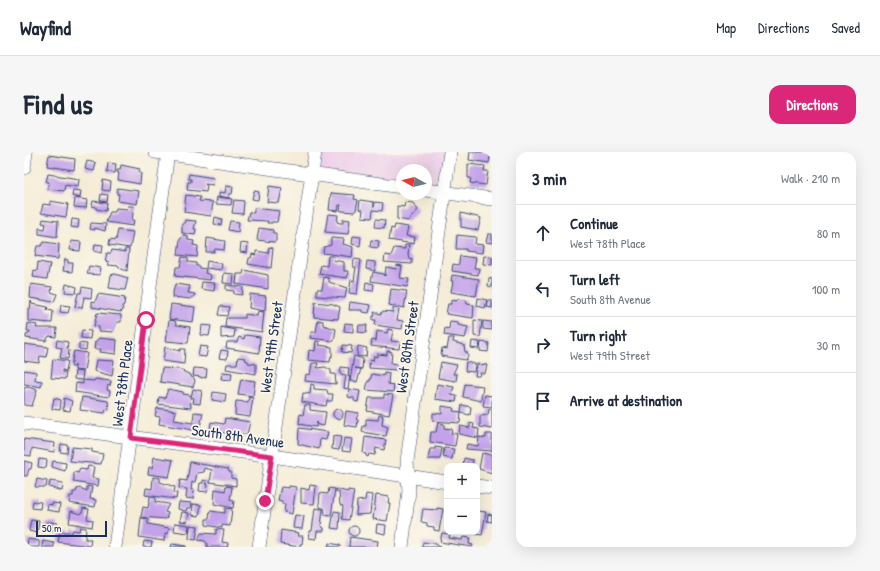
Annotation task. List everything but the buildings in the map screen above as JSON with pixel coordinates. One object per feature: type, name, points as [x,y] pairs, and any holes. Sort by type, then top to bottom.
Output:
[{"type":"street","points":[[24,168],[26,152]]},
{"type":"street","points":[[155,152],[396,186]]},
{"type":"street","name":"West 79th Street","points":[[259,547],[315,152]]},
{"type":"street","name":"West 80th Street","points":[[402,547],[409,491],[407,461],[450,152]]},
{"type":"street","name":"West 78th Place","points":[[115,547],[131,438],[168,153]]},
{"type":"street","points":[[432,191],[492,199]]},
{"type":"street","name":"South 8th Avenue","points":[[24,423],[272,456],[444,482]]},
{"type":"street","points":[[480,486],[492,488]]},
{"type":"shaded area","points":[[315,152],[450,152],[445,192],[432,191],[432,164],[396,164],[396,186],[312,175]]},
{"type":"route","points":[[146,320],[131,438],[272,456],[265,501]]}]
